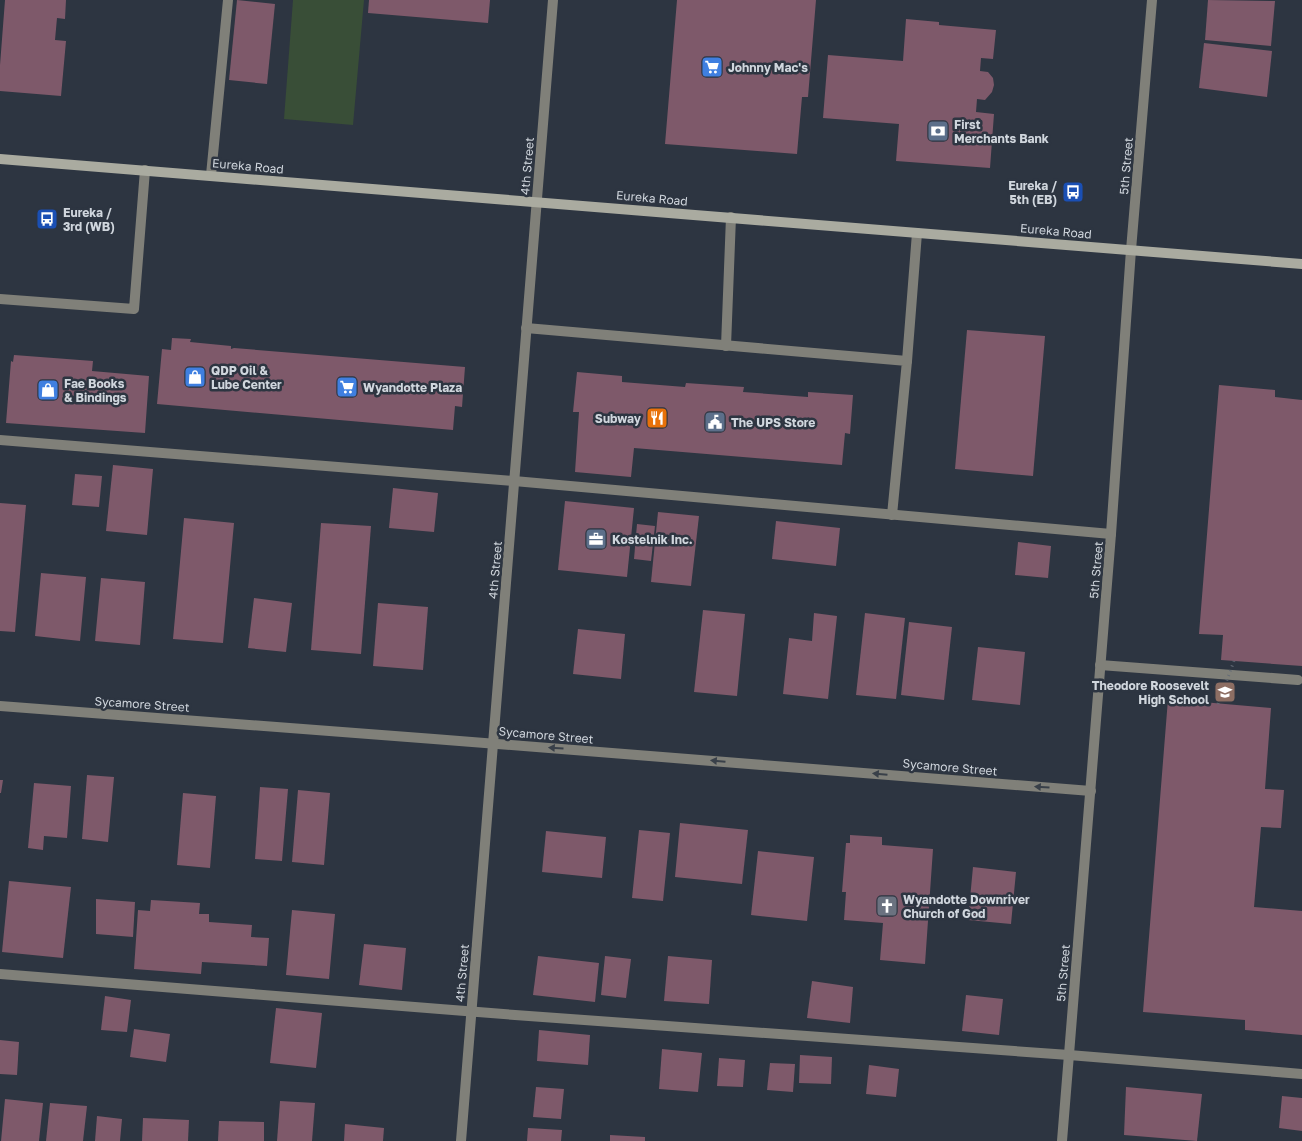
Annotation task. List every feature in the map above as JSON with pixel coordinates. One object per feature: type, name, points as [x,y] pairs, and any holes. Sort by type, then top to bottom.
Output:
[{"type":"main road","name":"Eureka Road","points":[[0,159],[1302,264]]},
{"type":"street","points":[[211,175],[228,0]]},
{"type":"street","name":"4th Street","points":[[461,1141],[553,0]]},
{"type":"street","name":"5th Street","points":[[1062,1141],[1152,0]]},
{"type":"street","points":[[0,299],[134,309],[145,170]]},
{"type":"street","points":[[726,346],[731,217]]},
{"type":"street","points":[[892,515],[917,233]]},
{"type":"street","points":[[526,328],[907,361]]},
{"type":"street","points":[[0,440],[514,481],[1111,534]]},
{"type":"street","points":[[1100,665],[1298,680]]},
{"type":"street","name":"Sycamore Street","points":[[0,706],[1091,791]]},
{"type":"street","points":[[0,974],[1302,1074]]},
{"type":"path","points":[[1218,704],[1234,661]]},
{"type":"green space","points":[[293,0],[364,0],[353,125],[284,119]]},
{"type":"building","points":[[5,0],[66,0],[65,19],[57,18],[55,40],[66,41],[61,96],[0,91]]},
{"type":"building","points":[[237,0],[275,4],[267,84],[229,80]]},
{"type":"building","points":[[369,0],[490,0],[488,23],[368,13]]},
{"type":"building","points":[[677,0],[816,0],[808,97],[802,97],[797,154],[665,144]]},
{"type":"building","points":[[1208,0],[1275,1],[1271,46],[1205,40]]},
{"type":"building","points":[[906,19],[939,22],[939,25],[996,30],[993,59],[981,58],[980,71],[988,72],[993,78],[994,85],[992,92],[985,100],[977,99],[976,112],[994,114],[990,168],[896,161],[899,124],[823,118],[828,55],[903,61]]},
{"type":"building","points":[[1204,43],[1272,51],[1267,97],[1199,88]]},
{"type":"building","points":[[967,330],[1045,336],[1033,476],[955,469]]},
{"type":"building","name":"Wyandotte Plaza","points":[[172,338],[191,339],[190,342],[231,346],[231,349],[465,367],[462,407],[455,406],[453,430],[157,404],[162,349],[171,350]]},
{"type":"building","points":[[14,355],[93,361],[92,371],[149,376],[145,433],[6,423],[11,361],[13,362]]},
{"type":"building","points":[[577,372],[622,376],[622,382],[685,387],[686,383],[744,387],[743,392],[808,397],[808,392],[853,395],[850,434],[845,433],[842,465],[634,448],[631,477],[575,472],[579,412],[573,412]]},
{"type":"building","points":[[1219,385],[1275,390],[1275,397],[1302,400],[1302,666],[1221,660],[1223,635],[1199,634]]},
{"type":"building","points":[[113,465],[153,469],[147,535],[106,531]]},
{"type":"building","points":[[75,474],[102,476],[99,507],[72,505]]},
{"type":"building","points":[[393,488],[438,493],[434,532],[389,528]]},
{"type":"building","name":"Kostelnik Inc.","points":[[565,501],[634,508],[627,577],[558,570]]},
{"type":"building","points":[[0,503],[26,505],[15,632],[0,631]]},
{"type":"building","points":[[658,512],[699,516],[691,586],[651,582]]},
{"type":"building","points":[[184,518],[234,523],[223,643],[173,639]]},
{"type":"building","points":[[776,521],[840,528],[836,566],[772,559]]},
{"type":"building","points":[[321,523],[371,526],[361,654],[311,650]]},
{"type":"building","points":[[637,524],[655,526],[651,561],[634,559]]},
{"type":"building","points":[[1018,542],[1051,546],[1048,578],[1015,575]]},
{"type":"building","points":[[41,573],[86,577],[80,641],[35,636]]},
{"type":"building","points":[[101,578],[145,582],[140,645],[95,641]]},
{"type":"building","points":[[254,598],[292,603],[286,652],[248,648]]},
{"type":"building","points":[[378,603],[428,607],[423,670],[373,666]]},
{"type":"building","points":[[703,610],[745,614],[737,696],[694,692]]},
{"type":"building","points":[[814,613],[837,616],[828,699],[783,694],[789,638],[812,641]]},
{"type":"building","points":[[865,613],[905,618],[896,699],[856,695]]},
{"type":"building","points":[[909,622],[952,627],[944,700],[901,695]]},
{"type":"building","points":[[578,629],[625,634],[621,679],[573,674]]},
{"type":"building","points":[[978,647],[1025,652],[1020,705],[972,700]]},
{"type":"building","points":[[1168,699],[1271,708],[1265,789],[1284,790],[1281,828],[1261,827],[1254,907],[1302,911],[1302,1035],[1245,1030],[1245,1020],[1143,1012]]},
{"type":"building","points":[[87,775],[114,777],[108,842],[82,839]]},
{"type":"building","points":[[0,780],[3,780],[1,793],[0,793]]},
{"type":"building","points":[[34,783],[71,786],[67,838],[44,836],[43,850],[28,848]]},
{"type":"building","points":[[260,787],[288,789],[282,861],[255,859]]},
{"type":"building","points":[[298,790],[330,793],[324,865],[292,862]]},
{"type":"building","points":[[183,793],[216,796],[210,868],[177,865]]},
{"type":"building","points":[[680,823],[748,830],[742,884],[675,877]]},
{"type":"building","points":[[639,830],[670,833],[663,901],[632,898]]},
{"type":"building","points":[[546,831],[606,837],[602,878],[542,872]]},
{"type":"building","name":"Wyandotte Downriver Church of God","points":[[850,835],[882,837],[882,845],[933,849],[925,964],[880,960],[883,923],[844,920],[846,892],[842,892],[846,843],[850,843]]},
{"type":"building","points":[[758,851],[814,857],[807,921],[751,915]]},
{"type":"building","points":[[973,867],[1016,872],[1011,924],[968,920]]},
{"type":"building","points":[[9,881],[71,887],[63,958],[2,952]]},
{"type":"building","points":[[96,899],[135,902],[133,937],[96,934]]},
{"type":"building","points":[[151,900],[200,903],[199,914],[209,914],[209,922],[252,925],[251,937],[269,938],[267,966],[202,962],[201,974],[134,969],[138,910],[150,911]]},
{"type":"building","points":[[292,910],[335,914],[329,979],[286,975]]},
{"type":"building","points":[[364,944],[406,948],[402,990],[359,985]]},
{"type":"building","points":[[538,956],[599,963],[595,1002],[533,995]]},
{"type":"building","points":[[605,956],[631,959],[626,998],[601,995]]},
{"type":"building","points":[[668,956],[712,960],[709,1004],[664,1001]]},
{"type":"building","points":[[812,981],[853,987],[850,1023],[807,1018]]},
{"type":"building","points":[[966,995],[1003,999],[999,1035],[962,1031]]},
{"type":"building","points":[[105,996],[131,1000],[127,1032],[101,1030]]},
{"type":"building","points":[[276,1008],[322,1013],[316,1068],[270,1063]]},
{"type":"building","points":[[134,1029],[170,1034],[166,1062],[130,1057]]},
{"type":"building","points":[[539,1030],[590,1035],[588,1065],[537,1061]]},
{"type":"building","points":[[0,1040],[19,1042],[17,1075],[0,1074]]},
{"type":"building","points":[[662,1049],[702,1053],[698,1092],[659,1089]]},
{"type":"building","points":[[800,1055],[832,1057],[831,1084],[799,1083]]},
{"type":"building","points":[[719,1058],[745,1060],[743,1087],[717,1086]]},
{"type":"building","points":[[770,1063],[795,1064],[793,1092],[767,1090]]},
{"type":"building","points":[[869,1065],[899,1069],[896,1097],[866,1094]]},
{"type":"building","points":[[536,1087],[564,1089],[561,1119],[533,1117]]},
{"type":"building","points":[[1126,1087],[1202,1094],[1197,1141],[1124,1135]]},
{"type":"building","points":[[1282,1096],[1302,1098],[1302,1131],[1279,1128]]},
{"type":"building","points":[[5,1099],[43,1103],[39,1141],[1,1141]]},
{"type":"building","points":[[280,1101],[315,1103],[312,1141],[277,1141]]},
{"type":"building","points":[[50,1103],[87,1106],[83,1141],[46,1141]]},
{"type":"building","points":[[97,1116],[122,1119],[120,1141],[95,1141]]},
{"type":"building","points":[[143,1118],[189,1120],[188,1141],[142,1141]]},
{"type":"building","points":[[219,1121],[264,1122],[264,1141],[218,1141]]},
{"type":"building","points":[[345,1124],[384,1128],[383,1141],[344,1141]]},
{"type":"building","points":[[528,1128],[562,1130],[561,1141],[527,1141]]},
{"type":"building","points":[[610,1135],[645,1137],[645,1141],[610,1141]]},
{"type":"place","name":"Johnny Mac's","points":[[712,67]]},
{"type":"place","name":"First Merchants Bank","points":[[938,131]]},
{"type":"place","name":"Eureka / 5th (EB)","points":[[1073,192]]},
{"type":"place","name":"Eureka / 3rd (WB)","points":[[47,219]]},
{"type":"place","name":"QDP Oil & Lube Center","points":[[195,377]]},
{"type":"place","name":"Wyandotte Plaza","points":[[347,387]]},
{"type":"place","name":"Fae Books & Bindings","points":[[48,390]]},
{"type":"place","name":"Subway","points":[[657,418]]},
{"type":"place","name":"The UPS Store","points":[[715,422]]},
{"type":"place","name":"Kostelnik Inc.","points":[[596,539]]},
{"type":"place","name":"Theodore Roosevelt High School","points":[[1225,692]]},
{"type":"place","name":"Wyandotte Downriver Church of God","points":[[887,906]]}]
